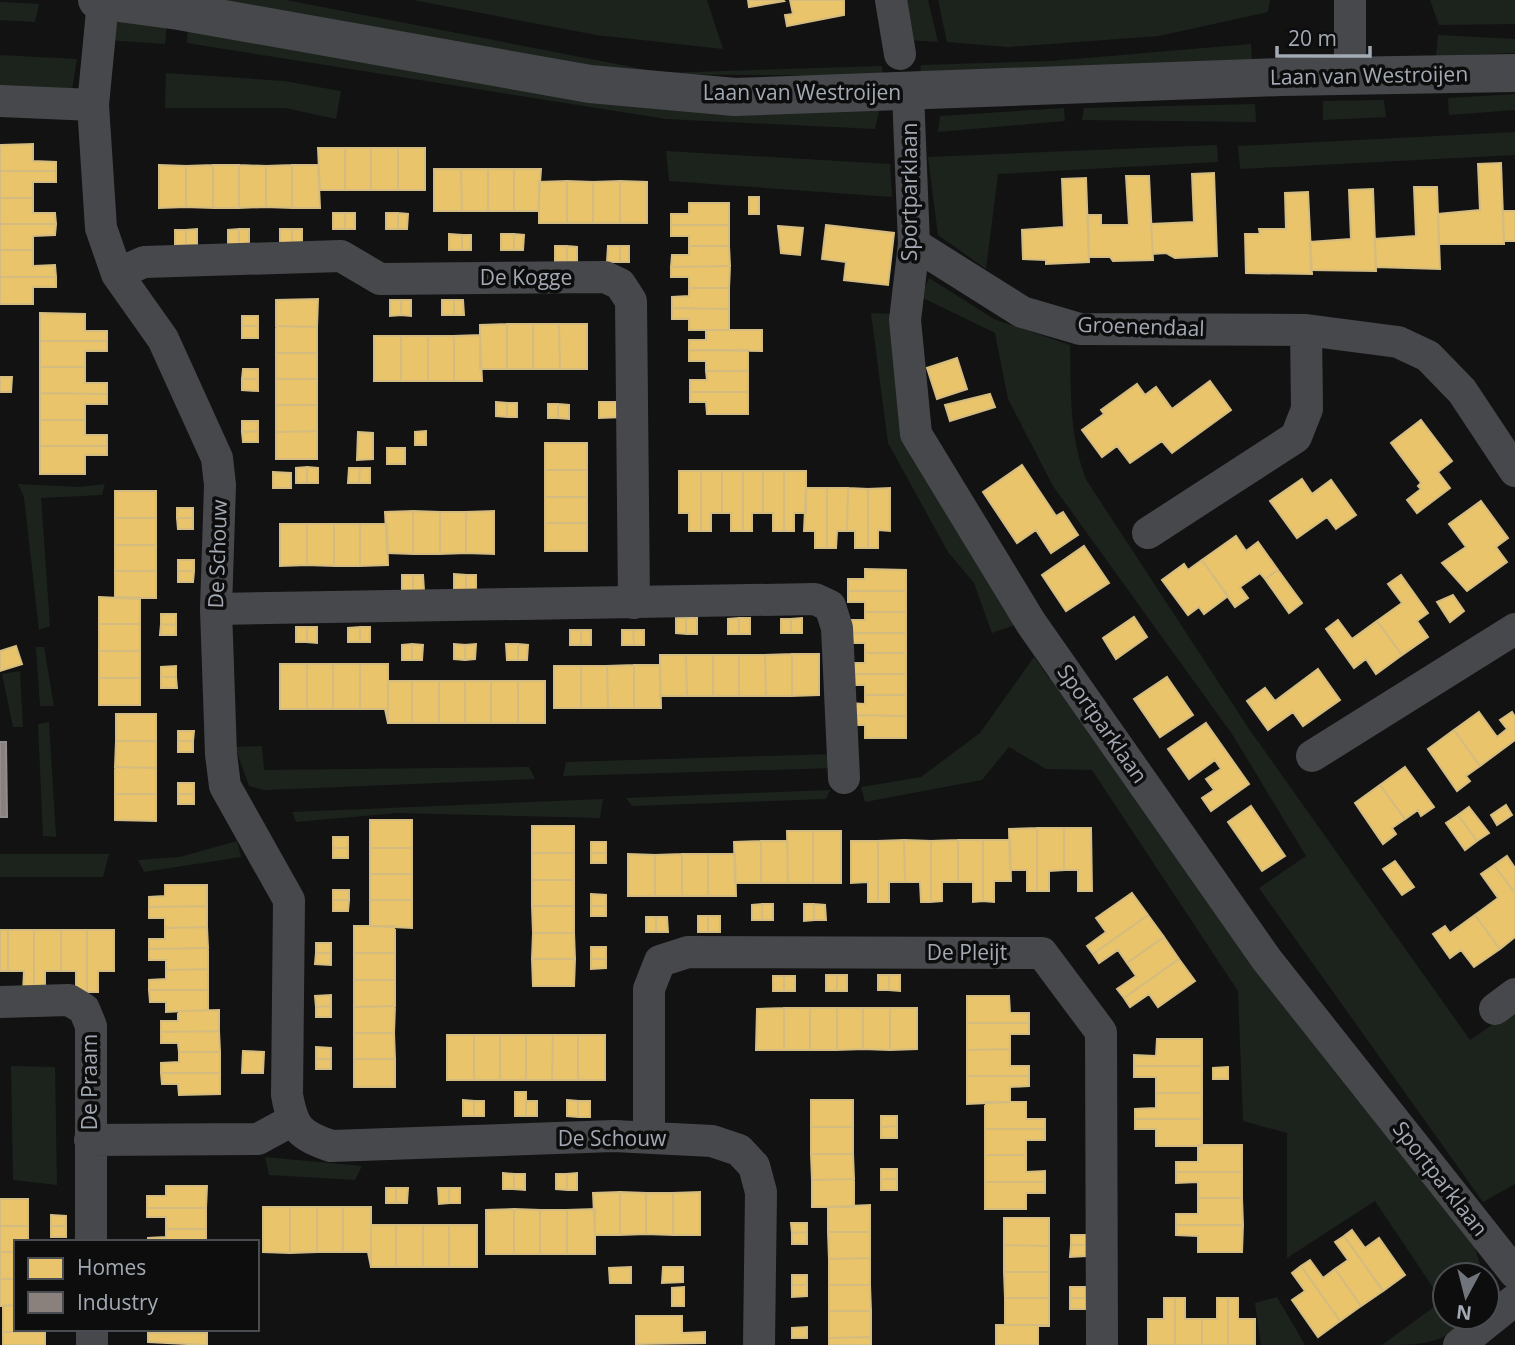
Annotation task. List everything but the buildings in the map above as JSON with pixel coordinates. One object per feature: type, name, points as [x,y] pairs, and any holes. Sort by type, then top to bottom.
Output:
[{"type":"street","name":"Laan van Westroijen","points":[[97,0],[179,11],[590,84],[735,97],[908,93],[1350,75],[1515,73]]},
{"type":"street","points":[[891,0],[901,54]]},
{"type":"street","points":[[1350,0],[1350,75]]},
{"type":"street","name":"De Schouw","points":[[103,1],[93,105],[101,228],[117,274],[163,339],[217,458],[220,485],[216,609],[218,708],[225,786],[289,900],[287,1095],[291,1121],[307,1138],[331,1146],[649,1137],[712,1141],[739,1150],[754,1166],[761,1192],[760,1345]]},
{"type":"street","name":"Sportparklaan","points":[[908,93],[914,244],[905,320],[916,434],[1031,623],[1267,960],[1515,1273]]},
{"type":"street","points":[[0,102],[93,105]]},
{"type":"street","name":"Groenendaal","points":[[914,244],[1022,312],[1080,329],[1306,330],[1398,342],[1428,356],[1462,391],[1515,471]]},
{"type":"street","name":"De Kogge","points":[[117,274],[144,262],[341,256],[380,279],[605,277],[620,284],[631,301],[634,603]]},
{"type":"street","points":[[1148,533],[1296,437],[1307,409],[1306,330]]},
{"type":"street","points":[[216,609],[815,599],[830,606],[837,628],[844,778]]},
{"type":"street","points":[[1312,756],[1515,629]]},
{"type":"street","name":"De Pleijt","points":[[649,1137],[649,989],[660,961],[688,952],[1042,953],[1101,1032],[1101,1345]]},
{"type":"street","name":"De Praam","points":[[0,1002],[69,1000],[84,1009],[91,1026],[91,1240]]},
{"type":"street","points":[[90,1140],[258,1139],[291,1121]]},
{"type":"street","points":[[1459,1345],[1515,1300]]},
{"type":"shaded area","points":[[215,0],[286,0],[663,73],[882,66],[883,76],[612,74]]},
{"type":"shaded area","points":[[413,0],[707,0],[723,49],[596,35]]},
{"type":"shaded area","points":[[903,0],[928,0],[938,42],[908,40]]},
{"type":"shaded area","points":[[938,0],[1270,0],[1268,12],[1159,36],[1008,47],[947,42]]},
{"type":"shaded area","points":[[1430,0],[1515,0],[1515,24],[1439,25]]},
{"type":"shaded area","points":[[0,2],[39,4],[35,22],[0,20]]},
{"type":"shaded area","points":[[112,13],[167,20],[165,44],[107,40]]},
{"type":"shaded area","points":[[188,23],[880,107],[875,129],[666,119],[187,43]]},
{"type":"shaded area","points":[[1438,35],[1515,39],[1515,53],[1436,56]]},
{"type":"shaded area","points":[[1251,44],[1252,62],[919,79],[921,65],[1051,61]]},
{"type":"shaded area","points":[[0,55],[77,59],[72,90],[0,88]]},
{"type":"shaded area","points":[[166,73],[284,81],[341,91],[336,119],[285,108],[165,108]]},
{"type":"shaded area","points":[[1515,94],[1515,110],[1449,115],[1448,98]]},
{"type":"shaded area","points":[[1384,100],[1386,117],[1323,120],[1323,101]]},
{"type":"shaded area","points":[[1255,104],[1256,122],[1082,120],[1084,108]]},
{"type":"shaded area","points":[[1064,108],[1065,121],[938,132],[940,116]]},
{"type":"shaded area","points":[[1515,132],[1515,155],[1240,169],[1238,146]]},
{"type":"shaded area","points":[[1217,145],[1218,162],[998,174],[986,269],[938,235],[928,157]]},
{"type":"shaded area","points":[[666,151],[890,164],[892,197],[669,181]]},
{"type":"shaded area","points":[[929,278],[994,319],[1070,345],[1074,431],[1087,481],[1249,729],[1470,1040],[1515,1009],[1515,1184],[1483,1202],[1259,888],[1306,856],[1232,734],[1053,486],[1008,399],[995,333],[921,297]]},
{"type":"shaded area","points":[[871,313],[891,314],[908,435],[1018,624],[992,633],[974,583],[948,552],[888,443]]},
{"type":"shaded area","points":[[18,484],[79,487],[105,484],[102,495],[41,498],[50,626],[39,630],[24,497]]},
{"type":"shaded area","points":[[36,647],[44,647],[54,706],[40,706]]},
{"type":"shaded area","points":[[1059,656],[1475,1248],[1479,1261],[1431,1261],[1431,1285],[1375,1201],[1287,1258],[1287,1133],[1243,1121],[1238,991],[1092,770],[1046,769],[1009,747],[982,780],[865,802],[861,787],[921,777],[980,733],[1034,657],[1049,678]]},
{"type":"shaded area","points":[[20,671],[23,727],[13,727],[2,674]]},
{"type":"shaded area","points":[[49,722],[56,837],[43,836],[38,724]]},
{"type":"shaded area","points":[[262,746],[264,770],[529,767],[535,779],[265,790],[249,786],[235,747]]},
{"type":"shaded area","points":[[833,754],[835,768],[563,776],[566,762]]},
{"type":"shaded area","points":[[830,790],[826,799],[632,806],[626,798]]},
{"type":"shaded area","points":[[603,799],[600,818],[397,813],[296,822],[292,812]]},
{"type":"shaded area","points":[[237,841],[241,857],[144,872],[138,860],[180,857]]},
{"type":"shaded area","points":[[0,854],[109,854],[103,877],[0,877]]},
{"type":"shaded area","points":[[11,1066],[55,1067],[57,1185],[13,1180]]},
{"type":"shaded area","points":[[265,1157],[362,1166],[355,1180],[269,1175]]},
{"type":"shaded area","points":[[1277,1297],[1305,1345],[1261,1345],[1255,1303]]},
{"type":"shaded area","points":[[1431,1309],[1431,1331],[1453,1331],[1420,1344],[1382,1345]]}]
